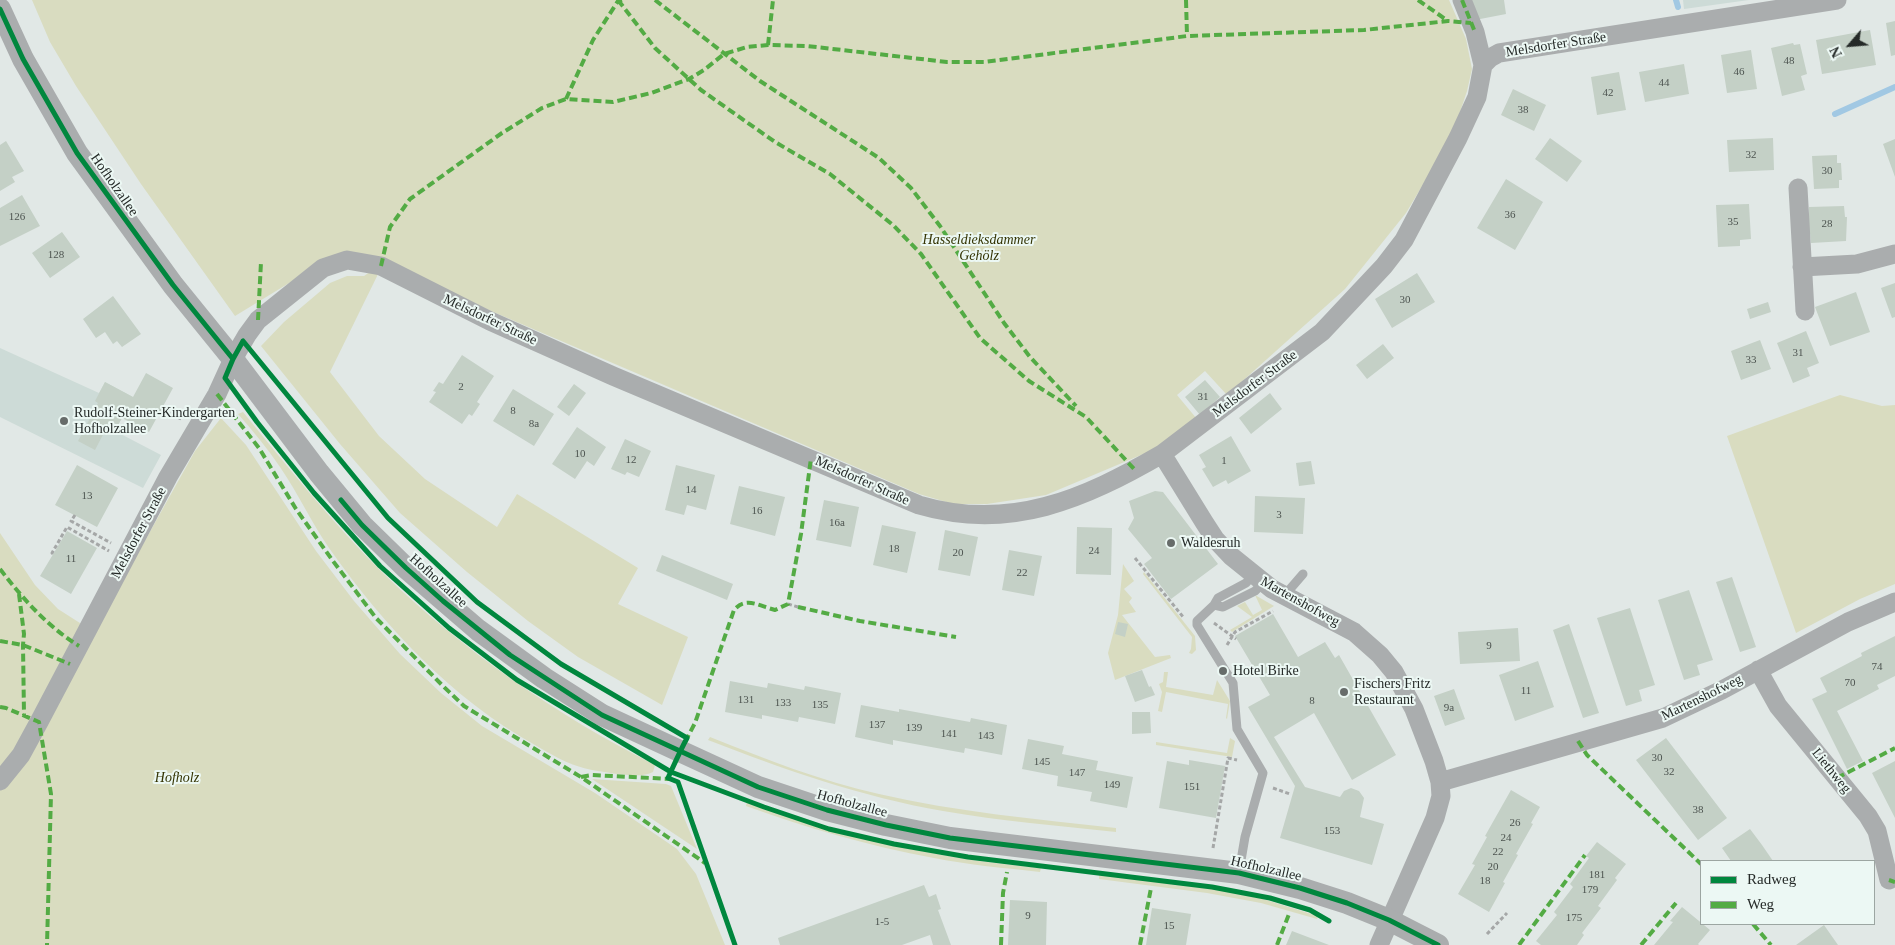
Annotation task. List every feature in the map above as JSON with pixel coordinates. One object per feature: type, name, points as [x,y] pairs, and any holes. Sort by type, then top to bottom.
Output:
[{"type":"street","points":[[1462,0],[1475,32],[1483,65]]},
{"type":"street","name":"Melsdorfer Straße","points":[[0,781],[20,755],[168,477],[217,394],[246,335],[258,320],[323,268],[347,260],[381,266],[490,321],[578,360],[888,493],[934,510],[986,515],[1019,513],[1048,507],[1086,494],[1135,470],[1162,454],[1322,332],[1384,266],[1404,240],[1455,144],[1477,97],[1483,65],[1490,58],[1499,53],[1837,0]]},
{"type":"street","name":"Hofholzallee","points":[[0,9],[23,59],[77,153],[173,285],[233,359],[319,473],[362,525],[450,607],[510,655],[602,715],[758,787],[827,810],[886,825],[950,838],[1239,873],[1300,888],[1348,903],[1389,920],[1438,945]]},
{"type":"street","points":[[1798,188],[1805,310]]},
{"type":"street","points":[[1802,268],[1857,264],[1895,254]]},
{"type":"street","name":"Martenshofweg","points":[[1162,454],[1215,539],[1231,556],[1258,579],[1284,596],[1354,632],[1380,655],[1394,672],[1414,709],[1434,761],[1440,782],[1440,796],[1435,818],[1379,945]]},
{"type":"street","name":"Martenshofweg","points":[[1440,782],[1663,718],[1848,622],[1895,602]]},
{"type":"street","name":"Liethweg","points":[[1758,670],[1778,706],[1868,816],[1877,831],[1889,880]]},
{"type":"lane","points":[[1284,596],[1302,574]]},
{"type":"lane","points":[[1239,873],[1246,837],[1263,774],[1237,729],[1233,683],[1197,625],[1197,621],[1214,605],[1218,598],[1258,579]]},
{"type":"path","points":[[74,515],[72,521],[127,557]]},
{"type":"path","points":[[53,554],[67,527],[127,557]]},
{"type":"path","points":[[1135,558],[1185,619],[1214,623],[1234,638]]},
{"type":"path","points":[[1217,658],[1234,638],[1235,632],[1274,610],[1284,596]]},
{"type":"path","points":[[788,604],[798,607]]},
{"type":"path","points":[[1212,869],[1214,839],[1228,758],[1256,763]]},
{"type":"path","points":[[1487,934],[1507,913]]},
{"type":"shaded area","points":[[1683,0],[1749,0],[1684,9]]},
{"type":"shaded area","name":"Rudolf-Steiner-Kindergarten Hofholzallee","points":[[0,348],[99,393],[105,382],[133,397],[115,431],[161,455],[143,488],[0,417]]},
{"type":"green space","name":"Hasseldieksdammer Gehölz","points":[[32,0],[1449,0],[1466,39],[1472,69],[1467,91],[1452,136],[1406,213],[1345,289],[1227,395],[1205,371],[1177,395],[1197,419],[1160,447],[1046,495],[987,504],[953,504],[919,494],[491,311],[384,262],[330,372],[379,436],[425,479],[497,527],[517,494],[638,568],[618,604],[688,637],[662,705],[578,657],[528,621],[467,572],[400,513],[340,444],[261,346],[284,322],[330,283],[347,276],[364,276],[383,263],[322,263],[235,316],[141,184],[76,86],[50,42]]},
{"type":"green space","points":[[1840,395],[1882,406],[1895,405],[1895,584],[1860,599],[1796,633],[1727,436]]},
{"type":"green space","points":[[243,412],[311,495],[347,535],[414,602],[478,655],[512,680],[583,725],[655,765],[653,772],[641,775],[618,774],[580,767],[565,761],[505,727],[448,683],[396,632],[350,577],[322,538],[280,467],[238,414]]},
{"type":"green space","name":"Hofholz","points":[[221,418],[246,445],[316,551],[354,601],[400,654],[441,693],[482,726],[595,793],[677,849],[696,874],[725,945],[0,945],[0,533],[35,585],[58,609],[94,632],[195,451]]},
{"type":"green space","points":[[1123,564],[1134,581],[1124,589],[1132,598],[1129,602],[1136,612],[1122,615],[1155,657],[1170,655],[1171,658],[1115,680],[1108,653],[1118,615]]},
{"type":"green space","points":[[1144,572],[1195,636],[1196,650],[1192,654],[1189,653],[1192,637],[1143,574]]},
{"type":"green space","points":[[1255,595],[1274,606],[1232,632],[1230,630],[1252,617],[1237,606],[1245,602],[1253,615],[1262,610]]},
{"type":"green space","points":[[1164,672],[1168,672],[1166,687],[1213,695],[1217,680],[1230,701],[1227,719],[1228,704],[1166,692],[1162,712],[1158,711],[1162,692],[1159,684],[1163,682]]},
{"type":"green space","points":[[710,737],[772,761],[857,789],[967,810],[1116,828],[1116,832],[965,815],[883,798],[824,782],[766,762],[708,740]]},
{"type":"green space","points":[[1230,738],[1235,741],[1232,757],[1156,745],[1156,742],[1227,753]]},
{"type":"green space","points":[[592,779],[666,784],[671,786],[697,849]]},
{"type":"green space","points":[[747,801],[823,827],[875,841],[965,859],[1041,868],[1040,872],[974,864],[886,848],[839,836],[769,814],[746,806]]},
{"type":"green space","points":[[1099,875],[1208,887],[1263,899],[1318,916],[1317,919],[1261,903],[1207,893],[1099,879]]},
{"type":"building","points":[[1471,0],[1504,0],[1506,14],[1475,20]]},
{"type":"building","points":[[1895,21],[1895,55],[1891,56],[1886,23]]},
{"type":"building","points":[[1870,30],[1876,65],[1822,74],[1816,40]]},
{"type":"building","points":[[1793,43],[1794,45],[1800,44],[1807,74],[1801,76],[1805,90],[1782,96],[1771,48]]},
{"type":"building","points":[[1751,50],[1757,89],[1727,93],[1721,55]]},
{"type":"building","points":[[1684,64],[1689,94],[1645,102],[1639,72]]},
{"type":"building","points":[[1619,72],[1626,110],[1597,115],[1591,77]]},
{"type":"building","points":[[1513,89],[1546,105],[1534,131],[1501,115]]},
{"type":"building","points":[[1550,138],[1582,161],[1567,182],[1535,159]]},
{"type":"building","points":[[1773,138],[1774,170],[1729,172],[1727,140]]},
{"type":"building","points":[[1895,139],[1895,177],[1883,144]]},
{"type":"building","points":[[6,141],[24,171],[12,177],[15,182],[0,191],[0,145]]},
{"type":"building","points":[[1837,155],[1837,163],[1841,163],[1842,180],[1839,180],[1839,188],[1814,189],[1812,156]]},
{"type":"building","points":[[1506,179],[1543,202],[1515,250],[1477,228]]},
{"type":"building","points":[[22,195],[40,226],[0,246],[0,208]]},
{"type":"building","points":[[1749,204],[1751,239],[1740,240],[1740,246],[1718,247],[1716,205]]},
{"type":"building","points":[[1844,206],[1845,217],[1847,217],[1846,241],[1811,243],[1807,217],[1809,217],[1809,207]]},
{"type":"building","points":[[62,232],[80,257],[50,278],[32,253]]},
{"type":"building","points":[[1417,273],[1435,302],[1392,328],[1375,299]]},
{"type":"building","points":[[1895,283],[1895,317],[1892,318],[1881,288]]},
{"type":"building","points":[[1856,292],[1870,332],[1830,346],[1815,307]]},
{"type":"building","points":[[113,296],[141,334],[122,347],[117,341],[113,344],[105,332],[96,338],[83,319]]},
{"type":"building","points":[[1768,302],[1771,312],[1750,319],[1747,309]]},
{"type":"building","points":[[1806,331],[1819,363],[1807,368],[1810,376],[1793,383],[1777,343]]},
{"type":"building","points":[[1760,340],[1771,369],[1741,380],[1731,351]]},
{"type":"building","points":[[1383,344],[1394,358],[1367,379],[1356,365]]},
{"type":"building","points":[[462,355],[494,376],[477,402],[480,404],[472,416],[469,414],[462,424],[429,402],[436,392],[433,391],[439,382],[443,384]]},
{"type":"building","points":[[146,373],[173,388],[149,432],[122,418],[118,425],[110,421],[95,450],[78,441],[98,403],[95,401],[105,382],[133,397]]},
{"type":"building","points":[[1205,380],[1220,397],[1200,415],[1185,397]]},
{"type":"building","points":[[574,384],[586,393],[569,416],[557,407]]},
{"type":"building","points":[[513,389],[554,414],[534,446],[493,421]]},
{"type":"building","points":[[1270,393],[1282,409],[1251,434],[1239,418]]},
{"type":"building","points":[[577,427],[606,447],[594,466],[587,461],[575,479],[552,464]]},
{"type":"building","points":[[1231,436],[1251,471],[1228,484],[1226,480],[1213,487],[1202,469],[1206,467],[1199,455]]},
{"type":"building","points":[[625,439],[651,451],[639,477],[627,472],[625,475],[611,469]]},
{"type":"building","points":[[1311,461],[1315,484],[1299,486],[1296,463]]},
{"type":"building","points":[[77,465],[118,488],[97,527],[55,505]]},
{"type":"building","points":[[676,465],[715,475],[706,510],[687,505],[684,515],[665,510]]},
{"type":"building","points":[[739,486],[785,497],[775,536],[730,524]]},
{"type":"building","name":"Waldesruh","points":[[1155,491],[1163,492],[1218,564],[1171,599],[1144,564],[1152,558],[1128,529],[1134,518],[1129,501]]},
{"type":"building","points":[[1255,496],[1305,498],[1303,534],[1254,532]]},
{"type":"building","points":[[824,500],[859,507],[851,547],[816,540]]},
{"type":"building","points":[[882,525],[916,532],[907,573],[873,565]]},
{"type":"building","points":[[1077,527],[1112,528],[1111,575],[1076,574]]},
{"type":"building","points":[[945,530],[978,537],[970,576],[938,570]]},
{"type":"building","points":[[67,531],[97,548],[71,594],[40,576]]},
{"type":"building","points":[[1009,550],[1042,556],[1034,596],[1002,590]]},
{"type":"building","points":[[662,555],[733,584],[727,600],[656,571]]},
{"type":"building","points":[[1732,577],[1756,647],[1740,652],[1716,582]]},
{"type":"building","points":[[1689,590],[1713,660],[1697,665],[1700,675],[1684,680],[1658,600]]},
{"type":"building","points":[[1630,608],[1655,685],[1639,690],[1642,701],[1626,706],[1597,618]]},
{"type":"building","points":[[1273,614],[1298,657],[1325,642],[1335,658],[1339,655],[1396,755],[1352,780],[1314,713],[1274,737],[1305,787],[1340,797],[1344,791],[1351,788],[1359,791],[1364,798],[1360,817],[1384,824],[1372,865],[1280,838],[1295,786],[1248,707],[1270,695],[1235,636]]},
{"type":"building","points":[[1118,622],[1128,624],[1125,637],[1115,634]]},
{"type":"building","points":[[1569,624],[1599,713],[1583,718],[1553,630]]},
{"type":"building","points":[[1518,628],[1520,661],[1460,664],[1458,632]]},
{"type":"building","points":[[1895,636],[1895,676],[1877,685],[1879,689],[1837,711],[1863,761],[1847,769],[1812,699],[1827,692],[1820,678],[1862,656],[1861,653]]},
{"type":"building","points":[[1538,661],[1554,707],[1515,721],[1499,675]]},
{"type":"building","points":[[1142,670],[1149,687],[1151,686],[1155,695],[1135,702],[1125,676]]},
{"type":"building","points":[[730,681],[767,688],[768,683],[804,690],[805,686],[841,693],[835,724],[799,717],[798,722],[762,715],[762,719],[725,712]]},
{"type":"building","points":[[1454,689],[1465,719],[1445,726],[1434,696]]},
{"type":"building","points":[[861,705],[899,712],[899,709],[970,722],[971,718],[1007,725],[1002,755],[965,748],[964,753],[893,740],[893,745],[855,737]]},
{"type":"building","points":[[1132,712],[1150,712],[1151,733],[1132,734]]},
{"type":"building","points":[[1666,738],[1727,818],[1698,840],[1636,760]]},
{"type":"building","points":[[1028,739],[1064,746],[1062,754],[1098,761],[1096,770],[1133,777],[1127,808],[1090,801],[1092,792],[1057,786],[1058,776],[1022,769]]},
{"type":"building","points":[[1189,760],[1225,766],[1216,818],[1159,808],[1167,761],[1189,765]]},
{"type":"building","points":[[1895,761],[1895,818],[1872,773]]},
{"type":"building","points":[[1511,790],[1540,807],[1516,854],[1518,855],[1503,882],[1505,883],[1489,912],[1458,894],[1475,865],[1472,864],[1487,837],[1485,836]]},
{"type":"building","points":[[1750,829],[1772,860],[1730,860],[1722,848]]},
{"type":"building","points":[[1597,842],[1626,864],[1598,906],[1601,908],[1582,933],[1584,935],[1577,945],[1541,945],[1536,941],[1557,915],[1554,912],[1573,887],[1570,884],[1589,858],[1586,856]]},
{"type":"building","points":[[924,885],[929,897],[936,894],[941,909],[938,910],[951,945],[933,945],[930,935],[902,945],[780,945],[778,938]]},
{"type":"building","points":[[1010,900],[1047,902],[1046,945],[1008,945]]},
{"type":"building","points":[[1682,907],[1700,922],[1700,925],[1704,925],[1710,930],[1699,945],[1654,945],[1673,922],[1670,921]]},
{"type":"building","points":[[1152,908],[1191,914],[1186,945],[1146,945]]},
{"type":"building","points":[[1824,925],[1838,945],[1796,945]]},
{"type":"building","points":[[1292,931],[1329,945],[1286,945]]},
{"type":"waterway","points":[[1676,0],[1678,7]]},
{"type":"waterway","points":[[1835,114],[1895,87]]},
{"type":"marked path","points":[[618,0],[655,48],[701,90],[775,142],[830,174],[893,225],[921,254],[980,338],[1029,381],[1086,417],[1135,470]]},
{"type":"marked path","points":[[566,99],[593,40],[618,1],[622,0]]},
{"type":"marked path","points":[[655,0],[760,81],[879,158],[911,188],[940,226],[1004,323],[1030,357],[1076,406]]},
{"type":"marked path","points":[[768,45],[773,0]]},
{"type":"marked path","points":[[1186,0],[1187,36]]},
{"type":"marked path","points":[[1418,0],[1448,21]]},
{"type":"marked path","points":[[1462,0],[1475,32]]},
{"type":"marked path","points":[[381,266],[390,227],[410,199],[502,133],[542,108],[566,99],[613,102],[651,93],[689,79],[724,54],[747,47],[768,45],[807,46],[947,62],[984,62],[1187,36],[1364,30],[1448,21],[1471,23]]},
{"type":"marked path","points":[[258,320],[261,262]]},
{"type":"marked path","points":[[217,394],[259,448],[296,509],[376,618],[443,686],[464,706],[581,777],[705,863]]},
{"type":"marked path","points":[[685,742],[695,723],[734,610],[748,603],[775,610],[788,604],[801,534],[811,458]]},
{"type":"marked path","points":[[0,569],[36,611],[56,630],[79,646]]},
{"type":"marked path","points":[[19,594],[24,634],[24,715]]},
{"type":"marked path","points":[[798,607],[860,621],[956,637]]},
{"type":"marked path","points":[[0,641],[23,645],[70,664]]},
{"type":"marked path","points":[[0,707],[39,722],[51,794],[47,945]]},
{"type":"marked path","points":[[1578,741],[1587,755],[1700,863]]},
{"type":"marked path","points":[[1837,778],[1895,748]]},
{"type":"marked path","points":[[581,777],[592,775],[671,779]]},
{"type":"marked path","points":[[1519,945],[1585,855]]},
{"type":"marked path","points":[[1001,945],[1003,893],[1007,872]]},
{"type":"marked path","points":[[1889,880],[1895,882]]},
{"type":"marked path","points":[[1140,945],[1151,888]]},
{"type":"marked path","points":[[1641,945],[1676,903]]},
{"type":"marked path","points":[[1277,945],[1289,914]]},
{"type":"marked path","points":[[1754,925],[1771,945]]},
{"type":"cycle path","points":[[0,9],[23,59],[77,153],[173,285],[233,359]]},
{"type":"cycle path","points":[[735,945],[678,782],[668,778],[670,773],[673,768],[679,753],[687,738],[561,664],[477,602],[388,518],[243,341],[225,378],[257,422],[314,493],[380,566],[449,628],[517,680],[671,772],[829,829],[894,844],[968,857],[1212,887],[1270,898],[1310,910],[1329,921]]},
{"type":"cycle path","points":[[341,500],[362,525],[406,568],[443,601],[510,655],[602,715],[758,787],[827,810],[886,825],[950,838],[1239,873],[1300,888],[1347,903],[1389,920],[1438,945]]},
{"type":"place","name":"Rudolf-Steiner-Kindergarten Hofholzallee","points":[[64,421]]},
{"type":"place","name":"Waldesruh","points":[[1171,543]]},
{"type":"place","name":"Hotel Birke","points":[[1223,671]]},
{"type":"place","name":"Fischers Fritz Restaurant","points":[[1344,692]]}]
